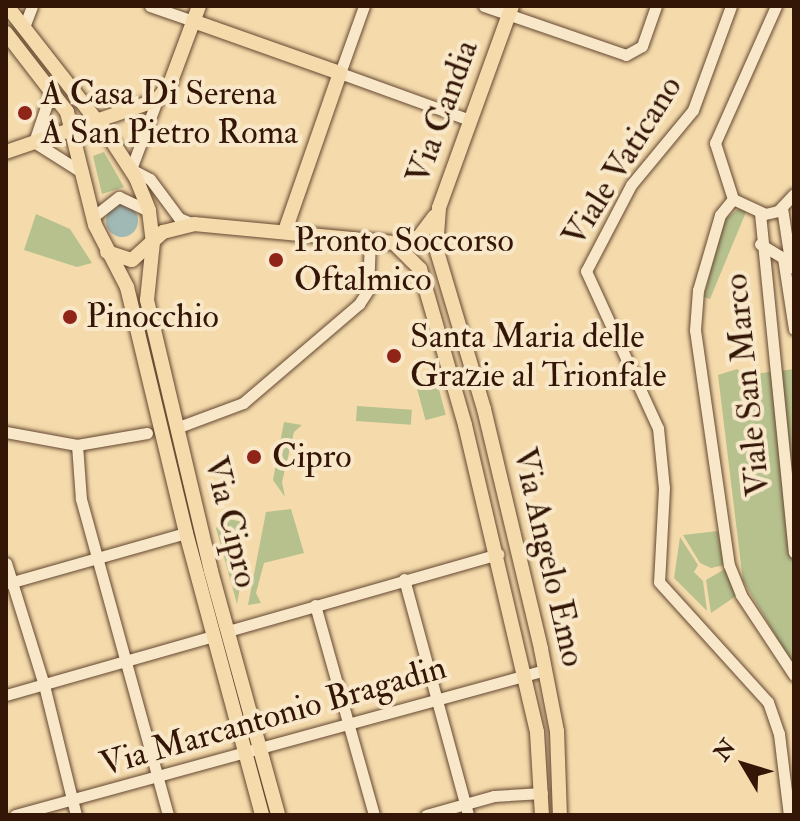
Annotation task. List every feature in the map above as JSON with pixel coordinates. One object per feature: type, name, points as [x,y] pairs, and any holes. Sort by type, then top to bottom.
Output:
[{"type":"main road","points":[[7,6],[131,169],[149,211],[153,242]]},
{"type":"main road","points":[[6,152],[157,100],[170,84],[199,6]]},
{"type":"main road","name":"Via Candia","points":[[436,241],[439,208],[511,10]]},
{"type":"main road","points":[[193,21],[340,73],[285,231]]},
{"type":"main road","points":[[6,33],[52,89],[73,129],[93,217],[106,252],[127,261],[167,230],[194,224],[394,243],[419,237],[439,208]]},
{"type":"main road","name":"Via Angelo Emo","points":[[436,241],[484,409],[545,670],[559,753],[560,815]]},
{"type":"main road","name":"Via Cipro","points":[[153,242],[146,298],[228,631],[253,751],[262,815]]},
{"type":"main road","name":"Via Angelo Emo","points":[[394,243],[420,269],[498,554],[537,732],[542,815]]},
{"type":"main road","name":"Via Cipro","points":[[106,252],[129,293],[213,636],[278,815]]},
{"type":"street","points":[[24,27],[32,6]]},
{"type":"street","points":[[150,6],[193,21]]},
{"type":"street","points":[[364,6],[340,73],[470,120]]},
{"type":"street","points":[[484,6],[511,10],[619,54],[633,54],[642,46],[656,6]]},
{"type":"street","name":"Viale Vaticano","points":[[731,6],[696,104],[642,170],[585,269],[658,428],[664,476],[659,582],[768,702],[779,734],[789,815]]},
{"type":"street","points":[[776,6],[715,143],[733,199],[760,213],[782,208],[794,194]]},
{"type":"street","points":[[52,89],[34,142],[83,173]]},
{"type":"street","points":[[157,100],[131,169],[150,179],[179,218],[194,224]]},
{"type":"street","points":[[93,217],[119,197],[133,199],[149,211]]},
{"type":"street","points":[[733,199],[720,215],[698,290],[695,330],[729,565],[741,595],[794,675]]},
{"type":"street","points":[[782,208],[794,283]]},
{"type":"street","name":"Viale San Marco","points":[[760,213],[760,244],[794,552]]},
{"type":"street","points":[[176,428],[243,403],[363,300],[370,240]]},
{"type":"street","points":[[760,244],[783,258],[794,329]]},
{"type":"street","points":[[437,326],[445,317],[456,318]]},
{"type":"street","points":[[6,432],[77,445],[147,433]]},
{"type":"street","points":[[77,445],[79,489],[168,815]]},
{"type":"street","points":[[786,480],[794,466]]},
{"type":"street","points":[[10,582],[186,533]]},
{"type":"street","points":[[228,631],[498,554]]},
{"type":"street","points":[[6,563],[44,685],[76,815]]},
{"type":"street","points":[[404,579],[467,809]]},
{"type":"street","points":[[315,605],[374,815]]},
{"type":"street","points":[[6,695],[213,636]]},
{"type":"street","name":"Via Marcantonio Bragadin","points":[[15,815],[73,802],[545,670]]},
{"type":"street","points":[[426,815],[542,793]]},
{"type":"green space","points":[[104,152],[124,187],[102,194],[93,156]]},
{"type":"green space","points":[[741,207],[746,212],[710,299],[704,297],[724,220]]},
{"type":"green space","points":[[36,214],[70,229],[92,263],[77,267],[24,250]]},
{"type":"green space","points":[[737,369],[745,375],[794,369],[794,666],[743,581],[718,375]]},
{"type":"green space","points":[[437,382],[446,415],[426,420],[417,387]]},
{"type":"green space","points":[[357,406],[412,410],[411,425],[356,421]]},
{"type":"green space","points":[[284,422],[302,425],[294,432],[282,482],[285,497],[273,480]]},
{"type":"green space","points":[[291,509],[304,553],[264,563],[256,593],[261,603],[248,605],[266,512]]},
{"type":"green space","points":[[230,519],[242,522],[251,535],[235,546],[245,560],[237,604],[216,528]]},
{"type":"green space","points":[[718,531],[724,565],[711,568],[700,563],[683,535]]},
{"type":"green space","points":[[680,537],[698,565],[694,572],[703,581],[707,611],[674,578]]},
{"type":"green space","points":[[725,569],[736,596],[711,613],[706,580]]},
{"type":"water","points":[[122,205],[133,210],[138,221],[133,232],[122,237],[111,232],[106,221],[111,210]]},
{"type":"place","name":"A Casa Di Serena A San Pietro Roma","points":[[25,113]]},
{"type":"place","name":"Pronto Soccorso Oftalmico","points":[[276,260]]},
{"type":"place","name":"Pinocchio","points":[[70,317]]},
{"type":"place","name":"Santa Maria delle Grazie al Trionfale","points":[[394,356]]},
{"type":"place","name":"Cipro","points":[[254,457]]}]
